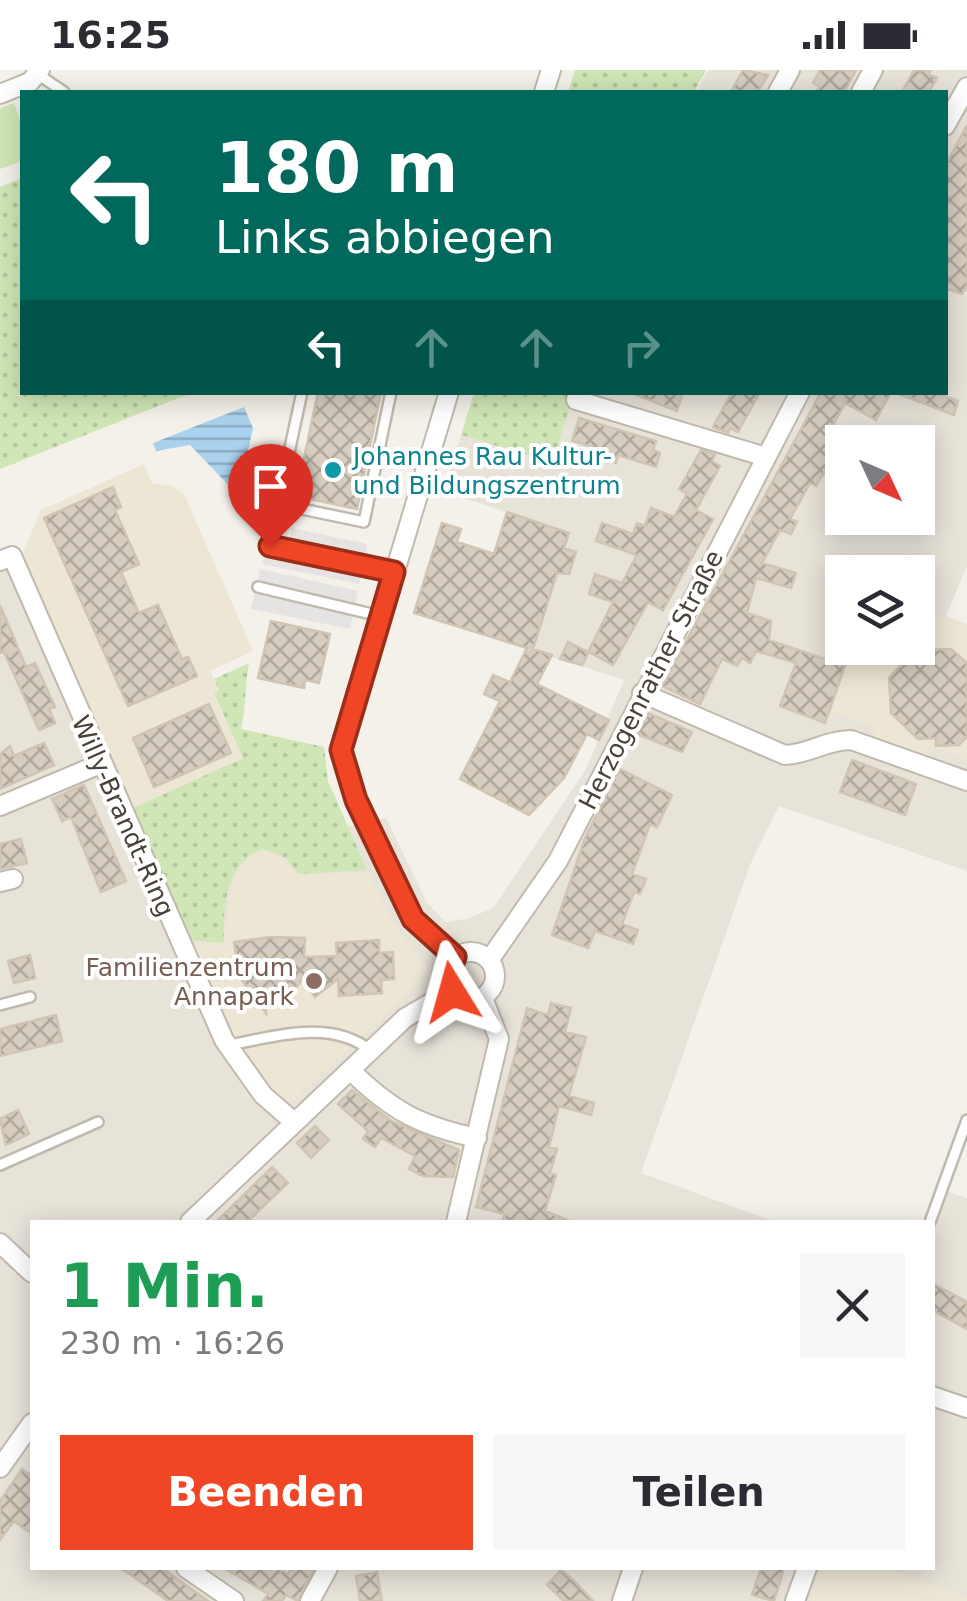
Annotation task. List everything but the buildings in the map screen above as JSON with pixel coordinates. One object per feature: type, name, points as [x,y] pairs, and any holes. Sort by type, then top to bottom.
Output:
[{"type":"street","points":[[0,94],[39,72]]},
{"type":"street","points":[[948,121],[967,87]]},
{"type":"street","points":[[448,395],[346,723],[341,750],[346,776],[413,919],[455,957]]},
{"type":"street","points":[[578,395],[576,400],[766,457]]},
{"type":"street","name":"Herzogenrather Straße","points":[[490,959],[558,861],[798,395]]},
{"type":"street","name":"Willy-Brandt-Ring","points":[[0,561],[12,556],[100,764],[228,1046],[263,1094],[294,1122]]},
{"type":"street","points":[[642,693],[785,755],[808,754],[832,740],[850,740],[967,780]]},
{"type":"street","points":[[0,806],[100,764]]},
{"type":"street","points":[[466,952],[490,959],[496,980],[484,998],[461,999],[452,992],[447,980],[455,957],[466,952]]},
{"type":"street","points":[[192,1220],[415,1010],[452,992]]},
{"type":"street","points":[[457,1220],[499,1039],[484,998]]},
{"type":"street","points":[[350,1070],[398,1112],[436,1129],[478,1138]]},
{"type":"street","points":[[0,1244],[30,1272]]},
{"type":"street","points":[[935,1397],[967,1408]]},
{"type":"street","points":[[0,1468],[30,1426]]},
{"type":"street","points":[[16,1444],[30,1454]]},
{"type":"street","points":[[189,1570],[234,1601]]},
{"type":"street","points":[[310,1601],[327,1570]]},
{"type":"street","points":[[622,1601],[632,1570]]},
{"type":"street","points":[[795,1601],[806,1570]]},
{"type":"lane","points":[[39,72],[62,90]]},
{"type":"lane","points":[[301,395],[270,546],[394,572]]},
{"type":"lane","points":[[278,504],[364,522],[390,395]]},
{"type":"lane","points":[[258,586],[380,616]]},
{"type":"lane","points":[[0,1005],[30,997]]},
{"type":"lane","points":[[228,1046],[303,1033],[346,1034],[371,1050]]},
{"type":"lane","points":[[931,1220],[962,1146],[967,1120]]},
{"type":"lane","points":[[0,1165],[98,1122]]},
{"type":"shaded area","points":[[708,70],[967,70],[967,566],[946,616],[967,624],[967,871],[779,806],[750,865],[641,1173],[770,1220],[30,1220],[30,1570],[935,1570],[935,1220],[946,1191],[967,1198],[967,1601],[0,1601],[0,548],[137,874],[386,818],[427,903],[446,922],[470,918],[494,907],[586,769],[624,680],[534,651],[570,533],[443,491],[461,435],[552,462],[573,395],[948,395],[948,90],[697,90]]},
{"type":"shaded area","points":[[144,464],[152,483],[172,486],[184,494],[253,651],[210,671],[219,691],[214,694],[243,758],[133,808],[21,558],[41,510]]},
{"type":"shaded area","points":[[292,528],[367,544],[359,584],[262,564],[265,552],[286,556]]},
{"type":"shaded area","points":[[260,569],[358,591],[350,629],[251,609]]},
{"type":"shaded area","points":[[935,613],[967,624],[967,760],[929,746],[924,758],[872,739],[876,728],[830,711],[847,665],[935,665]]},
{"type":"shaded area","name":"Familienzentrum Annapark","points":[[260,850],[274,851],[298,875],[368,872],[394,925],[428,969],[414,988],[292,1101],[283,1101],[274,1093],[239,1050],[191,941],[224,943],[232,882],[250,855]]},
{"type":"shaded area","points":[[820,1570],[892,1570],[967,1597],[967,1601],[810,1601]]},
{"type":"green space","points":[[575,70],[706,70],[695,90],[569,90]]},
{"type":"green space","points":[[14,103],[20,121],[20,162],[0,169],[0,108]]},
{"type":"green space","points":[[20,179],[20,395],[186,395],[0,469],[0,187]]},
{"type":"green space","points":[[473,395],[573,395],[553,462],[461,435]]},
{"type":"green space","points":[[249,663],[241,729],[324,747],[328,781],[367,870],[298,874],[286,858],[262,849],[240,865],[233,876],[224,916],[224,943],[190,940],[133,808],[243,758],[214,693],[219,691],[214,679]]},
{"type":"water","points":[[244,407],[253,428],[238,495],[190,445],[156,451],[153,443]]},
{"type":"place","name":"Johannes Rau Kultur- und Bildungszentrum","points":[[333,470]]},
{"type":"place","name":"Familienzentrum Annapark","points":[[314,981]]},
{"type":"route","points":[[270,546],[394,572],[341,750],[356,800],[413,919],[455,957],[448,968],[452,992]]}]
